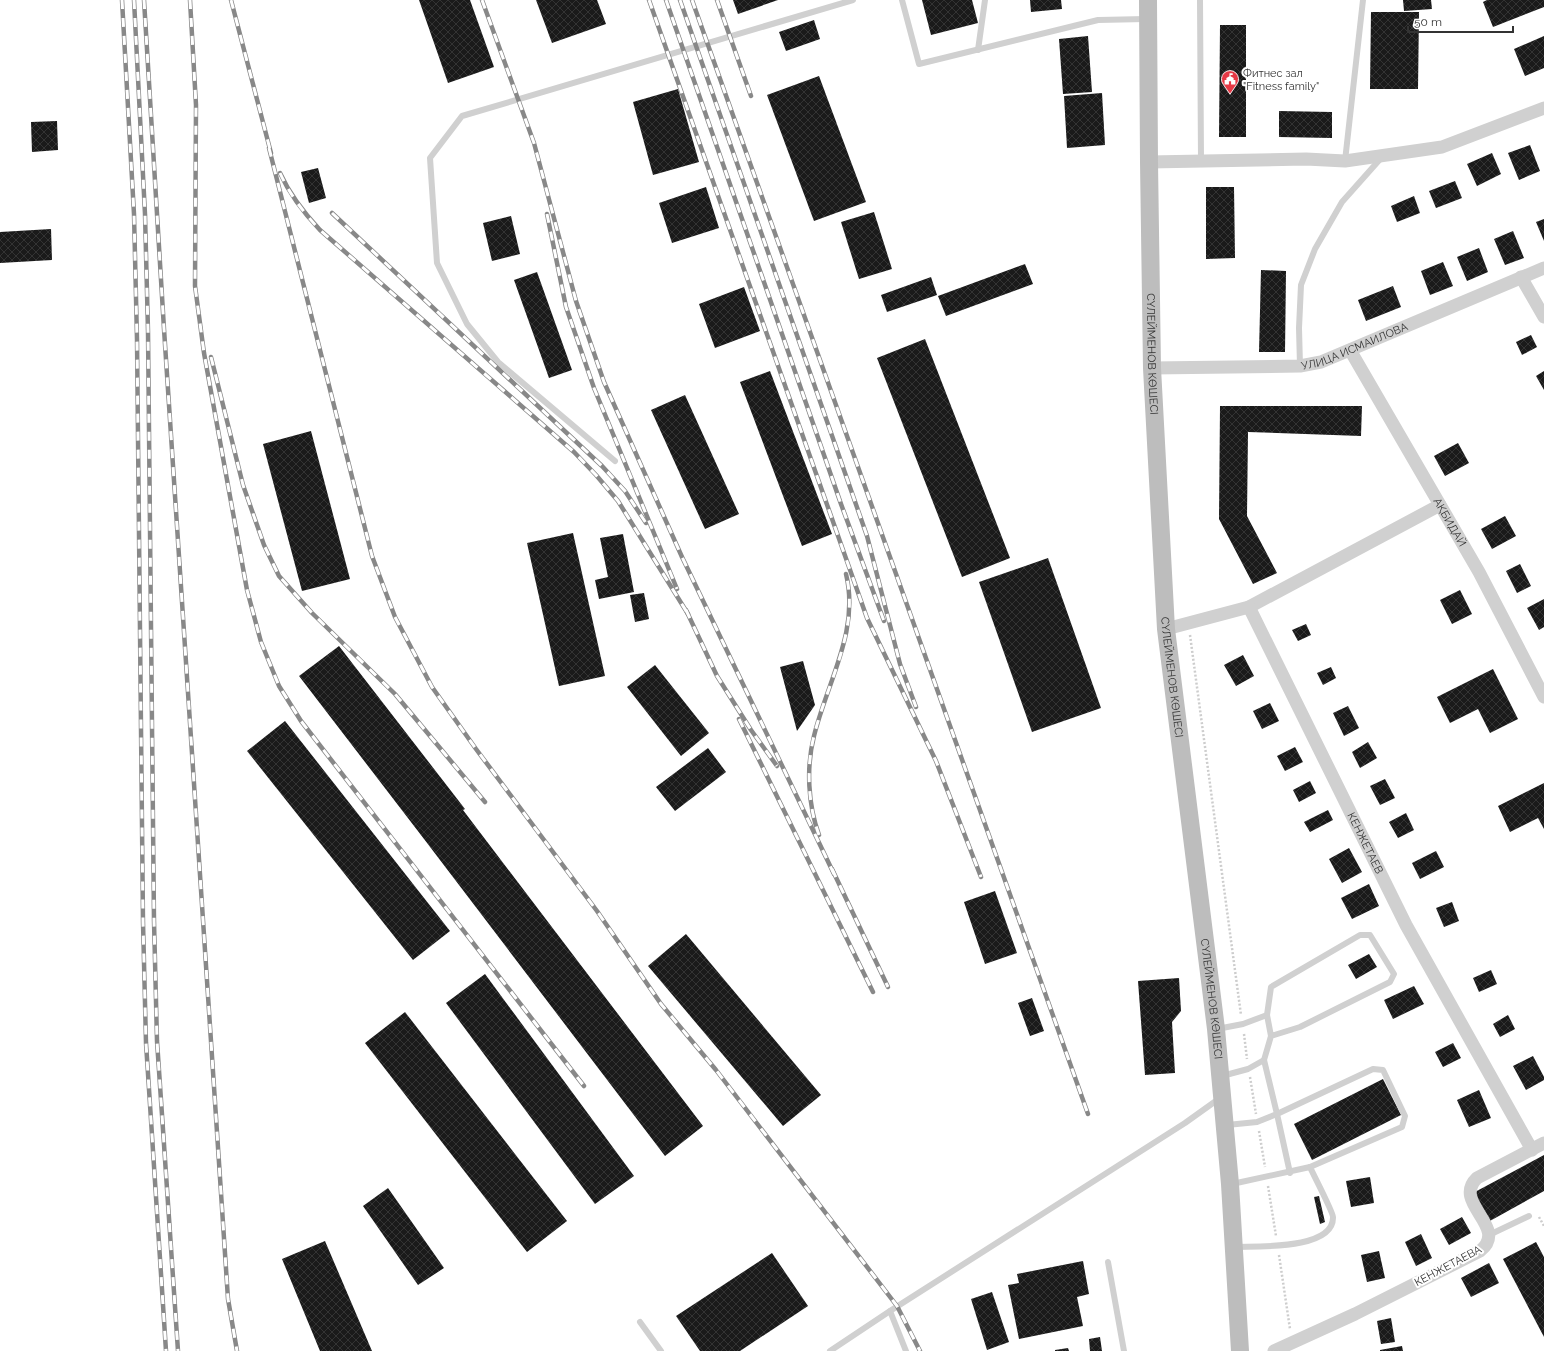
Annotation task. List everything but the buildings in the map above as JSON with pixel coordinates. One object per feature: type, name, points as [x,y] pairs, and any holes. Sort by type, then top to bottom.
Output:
[{"type":"street","name":"СҮЛЕЙМЕНОВ КӨШЕСІ","points":[[1148,0],[1152,368],[1166,629],[1216,1029],[1230,1184],[1240,1351]]},
{"type":"street","points":[[1149,162],[1306,159],[1345,161],[1442,148],[1544,108]]},
{"type":"street","name":"УЛИЦА ИСМАИЛОВА","points":[[1152,368],[1300,366],[1321,362],[1544,268]]},
{"type":"street","points":[[1521,277],[1544,317]]},
{"type":"street","name":"АҚБИДАЙ","points":[[1350,350],[1479,572],[1544,697]]},
{"type":"street","points":[[1166,629],[1249,607],[1440,505]]},
{"type":"street","name":"КЕНЖЕТАЕВ","points":[[1249,607],[1406,925],[1532,1150]]},
{"type":"street","name":"КЕНЖЕТАЕВА","points":[[1274,1351],[1355,1314],[1480,1251],[1489,1242],[1489,1235],[1471,1199],[1471,1187],[1477,1178],[1544,1143]]},
{"type":"lane","points":[[615,461],[498,362],[467,324],[436,263],[430,158],[462,116],[853,0]]},
{"type":"lane","points":[[902,0],[919,64],[1098,20],[1148,19]]},
{"type":"lane","points":[[978,50],[985,0]]},
{"type":"lane","points":[[1200,0],[1201,161]]},
{"type":"lane","points":[[1345,161],[1363,0]]},
{"type":"lane","points":[[1300,366],[1299,328],[1301,285],[1315,249],[1342,202],[1384,155]]},
{"type":"lane","points":[[1271,1036],[1300,1027],[1390,982],[1394,974],[1370,935],[1360,935],[1271,987],[1267,1015],[1271,1036],[1264,1060],[1290,1173]]},
{"type":"lane","points":[[1216,1029],[1243,1024],[1267,1015]]},
{"type":"lane","points":[[1220,1076],[1248,1069],[1264,1060]]},
{"type":"lane","points":[[1225,1126],[1257,1122],[1373,1069],[1382,1070],[1405,1116],[1402,1127],[1310,1168],[1230,1184]]},
{"type":"lane","points":[[830,1351],[890,1311],[1185,1123],[1222,1096]]},
{"type":"lane","points":[[1234,1247],[1277,1246],[1308,1242],[1326,1233],[1331,1226],[1333,1217],[1310,1168]]},
{"type":"lane","points":[[1489,1235],[1529,1216]]},
{"type":"lane","points":[[1108,1262],[1124,1351]]},
{"type":"lane","points":[[890,1311],[906,1351]]},
{"type":"lane","points":[[640,1322],[661,1351]]},
{"type":"path","points":[[1189,623],[1248,1069],[1292,1342]]},
{"type":"railway","points":[[122,0],[134,214],[137,339],[143,922],[146,1043],[166,1351]]},
{"type":"railway","points":[[134,0],[145,214],[148,331],[154,921],[157,1041],[178,1351]]},
{"type":"railway","points":[[144,0],[164,329],[228,1299],[237,1351]]},
{"type":"railway","points":[[190,0],[196,105],[195,286],[204,353],[247,590],[261,642],[279,686],[301,721],[584,1086]]},
{"type":"railway","points":[[231,0],[271,153]]},
{"type":"railway","points":[[482,0],[534,143],[576,301],[604,382],[682,557],[834,874]]},
{"type":"railway","points":[[649,0],[867,618],[936,761],[981,877]]},
{"type":"railway","points":[[666,0],[841,504],[884,621]]},
{"type":"railway","points":[[680,0],[867,536],[900,664],[916,707]]},
{"type":"railway","points":[[692,0],[1088,1114]]},
{"type":"railway","points":[[717,0],[751,96]]},
{"type":"railway","points":[[269,148],[372,556],[395,617],[432,687],[476,749],[597,911],[661,1004],[716,1070],[897,1306],[920,1351]]},
{"type":"railway","points":[[280,173],[288,189],[308,217],[320,230],[574,452],[596,475],[618,501],[688,614]]},
{"type":"railway","points":[[332,213],[602,466],[625,491],[646,523]]},
{"type":"railway","points":[[547,214],[566,307],[594,388],[677,589]]},
{"type":"railway","points":[[211,357],[243,485],[264,545],[279,576],[312,613],[395,694],[485,802]]},
{"type":"railway","points":[[819,835],[810,799],[809,773],[811,748],[845,636],[849,616],[849,595],[846,574]]},
{"type":"railway","points":[[686,610],[717,676],[751,730],[777,766]]},
{"type":"railway","points":[[739,719],[873,992]]},
{"type":"railway","points":[[832,869],[888,987]]},
{"type":"place","name":"Фитнес зал \"Fitness family\"","points":[[1230,94]]}]
